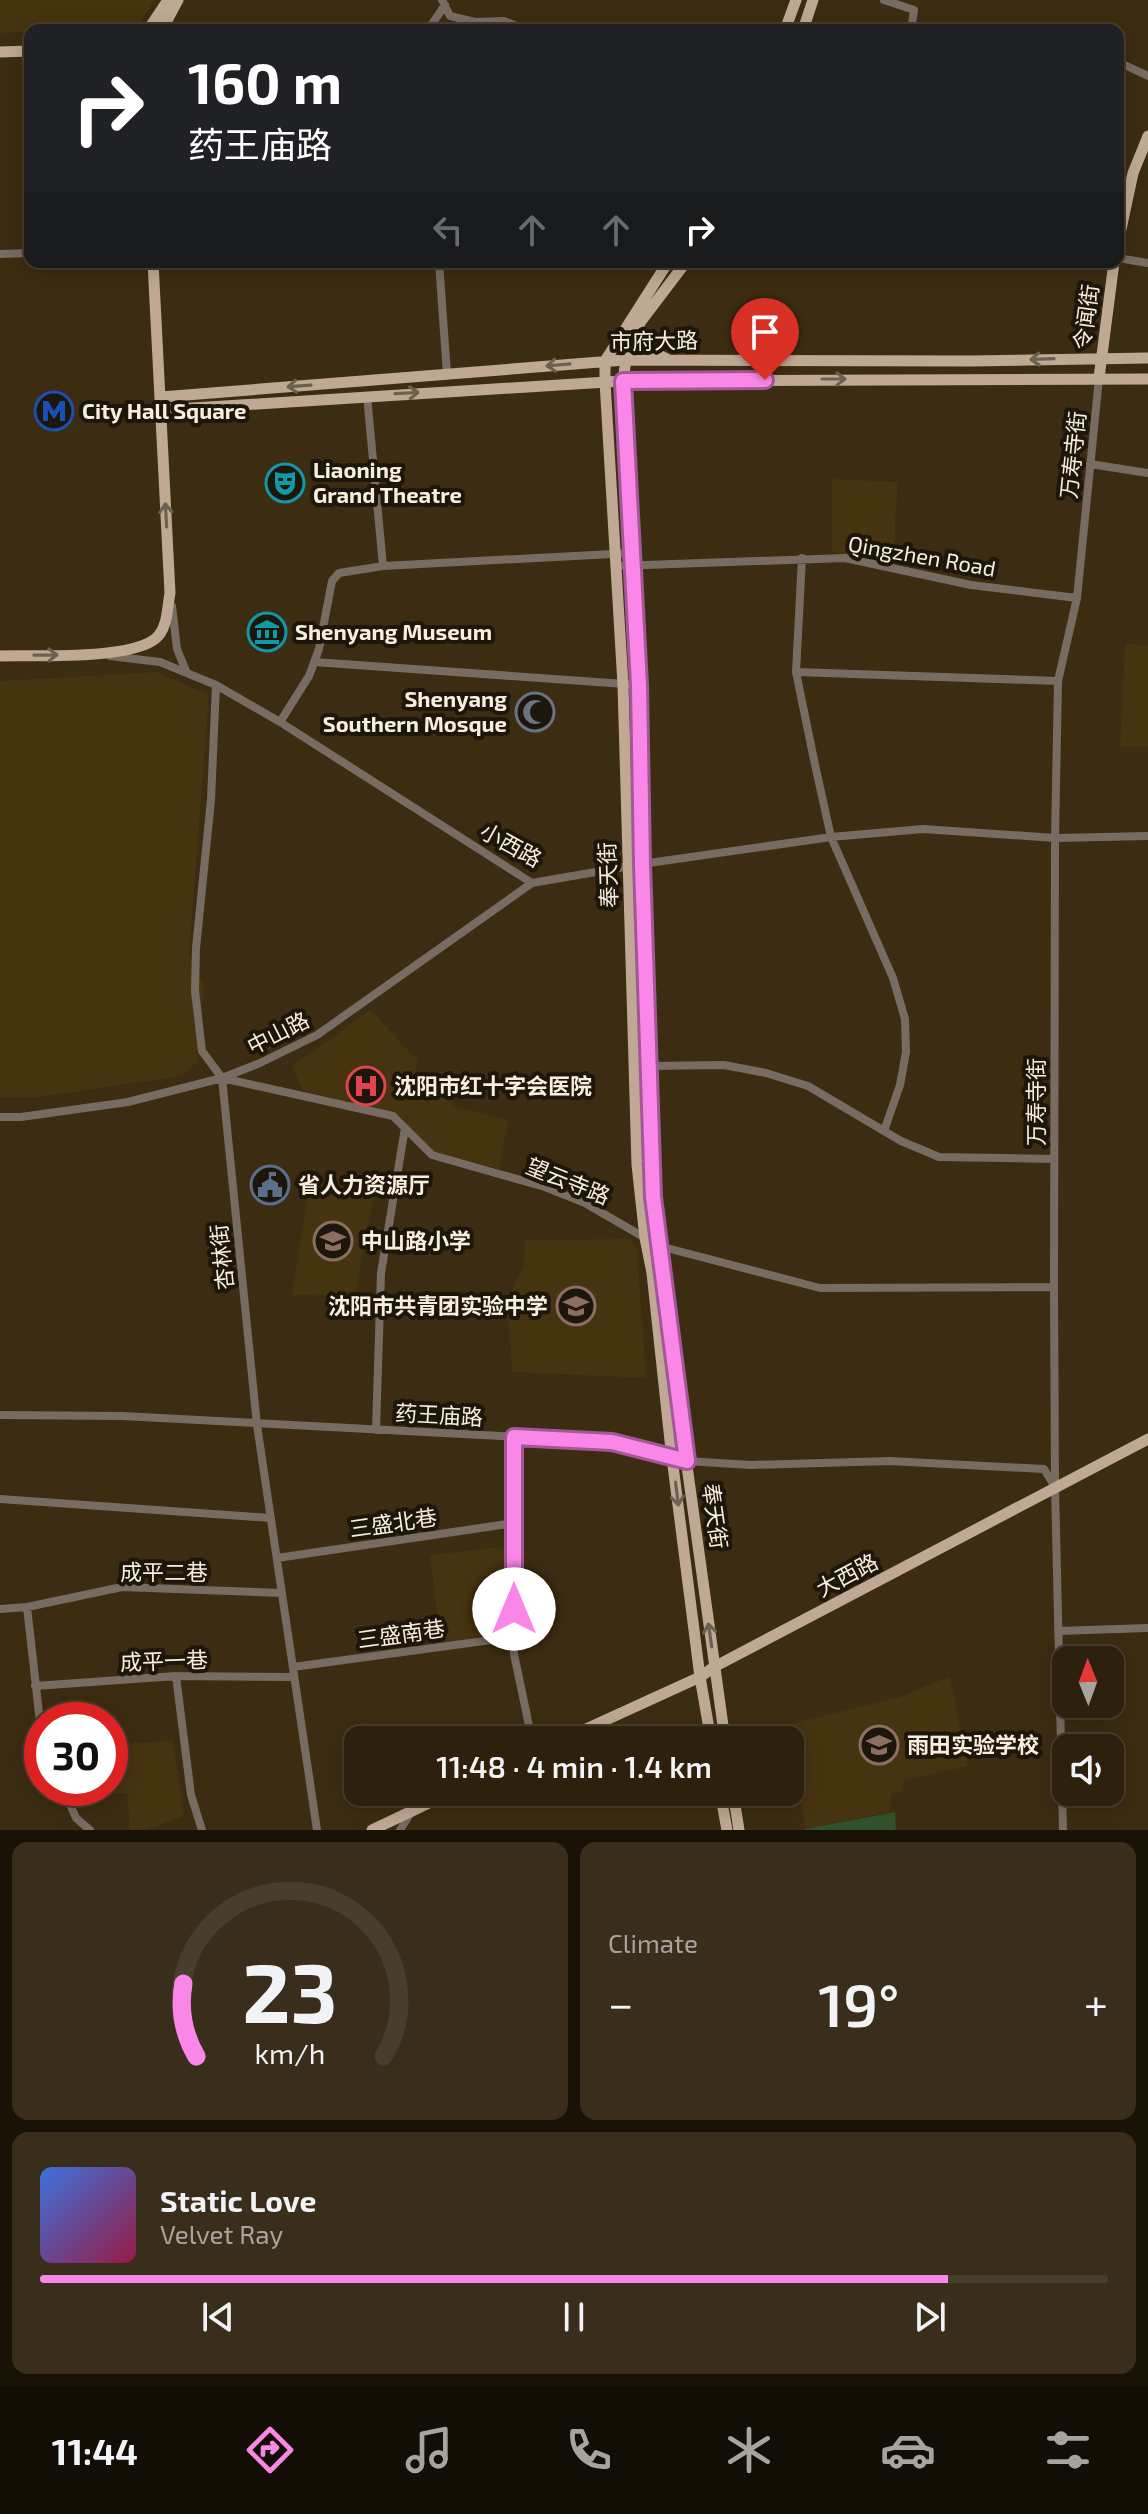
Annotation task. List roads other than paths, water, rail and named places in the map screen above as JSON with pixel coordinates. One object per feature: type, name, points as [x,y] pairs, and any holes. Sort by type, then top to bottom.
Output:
[{"type":"main road","points":[[152,24],[168,0]]},
{"type":"main road","points":[[165,24],[178,0]]},
{"type":"main road","points":[[787,24],[796,0]]},
{"type":"main road","points":[[805,24],[813,0]]},
{"type":"main road","points":[[0,52],[24,51]]},
{"type":"main road","points":[[1124,215],[1133,173],[1148,136]]},
{"type":"main road","points":[[0,656],[93,654],[140,647],[156,638],[165,625],[170,593],[153,268]]},
{"type":"main road","points":[[605,361],[664,268]]},
{"type":"main road","name":"奉天街","points":[[681,268],[639,324],[628,345],[623,381],[639,685],[647,1066],[653,1197],[723,1726]]},
{"type":"main road","name":"令闻街","points":[[1099,378],[1115,268]]},
{"type":"main road","points":[[639,324],[648,350],[671,360]]},
{"type":"main road","name":"市府大路","points":[[161,397],[625,360],[1148,358]]},
{"type":"main road","name":"奉天街","points":[[605,361],[623,685],[637,1165],[709,1726]]},
{"type":"main road","name":"市府大路","points":[[161,410],[623,381],[1148,379]]},
{"type":"main road","name":"大西路","points":[[593,1726],[700,1677],[1148,1439]]},
{"type":"main road","points":[[372,1830],[422,1806]]},
{"type":"main road","points":[[723,1806],[727,1830]]},
{"type":"main road","points":[[735,1806],[739,1830]]},
{"type":"street","points":[[884,0],[914,10],[912,24]]},
{"type":"street","points":[[443,3],[450,16],[475,22],[504,21],[511,24]]},
{"type":"street","points":[[432,24],[443,3]]},
{"type":"street","points":[[461,24],[463,19]]},
{"type":"street","points":[[1124,65],[1148,76]]},
{"type":"street","points":[[0,254],[24,253]]},
{"type":"street","points":[[1124,261],[1148,263]]},
{"type":"street","points":[[439,268],[447,374]]},
{"type":"street","name":"万寿寺街","points":[[1063,1830],[1054,1287],[1058,681],[1077,598],[1099,378]]},
{"type":"street","points":[[367,396],[383,566]]},
{"type":"street","points":[[1090,464],[1148,473]]},
{"type":"street","points":[[802,558],[796,672],[831,837],[893,978],[905,1019],[900,1085],[884,1131]]},
{"type":"street","name":"Qingzhen Road","points":[[314,662],[332,581],[339,573],[383,566],[632,559],[845,558],[971,585],[1077,598]]},
{"type":"street","points":[[170,593],[177,649],[186,671]]},
{"type":"street","name":"小西路","points":[[93,654],[160,662],[216,685],[280,722],[532,883],[831,837],[923,829],[1055,838],[1148,836]]},
{"type":"street","points":[[280,722],[309,676],[314,662],[639,685]]},
{"type":"street","points":[[796,672],[1058,681]]},
{"type":"street","name":"杏林街","points":[[216,685],[211,800],[196,948],[195,991],[202,1051],[222,1078],[257,1425],[317,1830]]},
{"type":"street","name":"中山路","points":[[0,1117],[21,1117],[128,1102],[222,1078],[260,1063],[317,1035],[532,883]]},
{"type":"street","points":[[647,1066],[724,1065],[766,1073],[808,1086],[884,1131],[939,1157],[1054,1159]]},
{"type":"street","name":"望云寺路","points":[[222,1078],[393,1116],[432,1155],[545,1187],[585,1203],[659,1246],[820,1288],[1054,1287]]},
{"type":"street","points":[[376,1430],[381,1273],[405,1128]]},
{"type":"street","name":"药王庙路","points":[[0,1415],[122,1416],[612,1442],[687,1461],[750,1465],[890,1461],[1044,1469],[1055,1487]]},
{"type":"street","points":[[514,1437],[514,1654],[529,1726]]},
{"type":"street","points":[[0,1499],[271,1518]]},
{"type":"street","name":"三盛北巷","points":[[277,1558],[514,1523]]},
{"type":"street","name":"成平二巷","points":[[0,1609],[27,1607],[122,1587],[282,1593]]},
{"type":"street","points":[[27,1607],[37,1702]]},
{"type":"street","points":[[1058,1631],[1148,1628]]},
{"type":"street","name":"三盛南巷","points":[[293,1667],[514,1637]]},
{"type":"street","points":[[176,1676],[191,1795],[202,1830]]},
{"type":"street","name":"成平一巷","points":[[35,1686],[176,1676],[294,1677]]},
{"type":"street","points":[[71,1806],[76,1818],[90,1830]]},
{"type":"street","points":[[400,1830],[414,1810]]},
{"type":"place","name":"City Hall Square","points":[[54,411]]},
{"type":"place","name":"Liaoning Grand Theatre","points":[[285,483]]},
{"type":"place","name":"Shenyang Museum","points":[[267,632]]},
{"type":"place","name":"Shenyang Southern Mosque","points":[[535,712]]},
{"type":"place","name":"沈阳市红十字会医院","points":[[366,1086]]},
{"type":"place","name":"省人力资源厅","points":[[270,1185]]},
{"type":"place","name":"中山路小学","points":[[333,1241]]},
{"type":"place","name":"沈阳市共青团实验中学","points":[[576,1306]]},
{"type":"place","name":"雨田实验学校","points":[[879,1745]]}]
